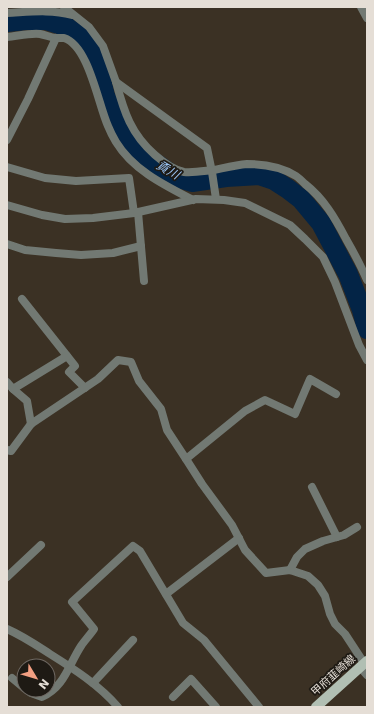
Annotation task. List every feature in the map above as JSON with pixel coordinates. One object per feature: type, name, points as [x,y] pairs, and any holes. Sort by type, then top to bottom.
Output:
[{"type":"main road","name":"甲府韮崎線","points":[[316,707],[365,667]]},
{"type":"street","points":[[64,7],[89,27],[103,46],[129,122],[147,148],[172,168],[183,172],[212,171],[246,164],[282,169],[296,176],[314,191],[325,203],[337,222],[367,280]]},
{"type":"street","points":[[361,7],[367,18]]},
{"type":"street","points":[[7,13],[46,11],[60,12],[76,16]]},
{"type":"street","points":[[7,37],[41,34],[56,38],[64,38],[73,44],[80,52],[86,64],[108,126],[116,143],[129,159],[142,170],[165,186],[193,200]]},
{"type":"street","points":[[7,140],[56,38]]},
{"type":"street","points":[[116,82],[207,148],[216,199]]},
{"type":"street","points":[[7,168],[45,178],[76,181],[129,178],[141,246],[144,281]]},
{"type":"street","points":[[7,205],[42,215],[65,219],[93,218],[136,213],[193,200],[216,199],[245,204],[290,225],[323,257],[335,282],[359,345],[367,360]]},
{"type":"street","points":[[7,244],[25,250],[56,254],[81,255],[112,253],[141,246]]},
{"type":"street","points":[[22,299],[75,366],[69,372],[84,388]]},
{"type":"street","points":[[13,389],[67,356]]},
{"type":"street","points":[[7,450],[11,451],[31,424],[98,379],[118,360],[131,362],[140,380],[161,409],[167,430],[202,484],[232,525],[245,550],[266,573],[290,570],[308,576],[318,585],[325,596],[330,614],[345,634],[365,667]]},
{"type":"street","points":[[186,459],[245,411],[265,400],[295,414],[310,379],[336,394]]},
{"type":"street","points":[[7,382],[28,401],[31,424]]},
{"type":"street","points":[[312,487],[338,537]]},
{"type":"street","points":[[290,570],[297,557],[305,549],[338,537],[357,527]]},
{"type":"street","points":[[166,594],[239,538]]},
{"type":"street","points":[[7,577],[41,545]]},
{"type":"street","points":[[56,687],[61,682],[81,647],[94,629],[72,602],[133,546],[140,551],[183,623],[204,640],[259,707]]},
{"type":"street","points":[[7,630],[20,635],[70,666],[93,683],[118,707]]},
{"type":"street","points":[[93,683],[134,640]]},
{"type":"street","points":[[12,678],[16,681]]},
{"type":"street","points":[[173,697],[191,679],[216,707]]},
{"type":"waterway","name":"貢川","points":[[7,22],[46,20],[65,26],[79,36],[90,49],[97,64],[105,96],[123,131],[145,156],[175,177],[192,182],[226,177],[259,175],[274,180],[301,199],[321,223],[348,274],[362,310],[367,329]]}]
